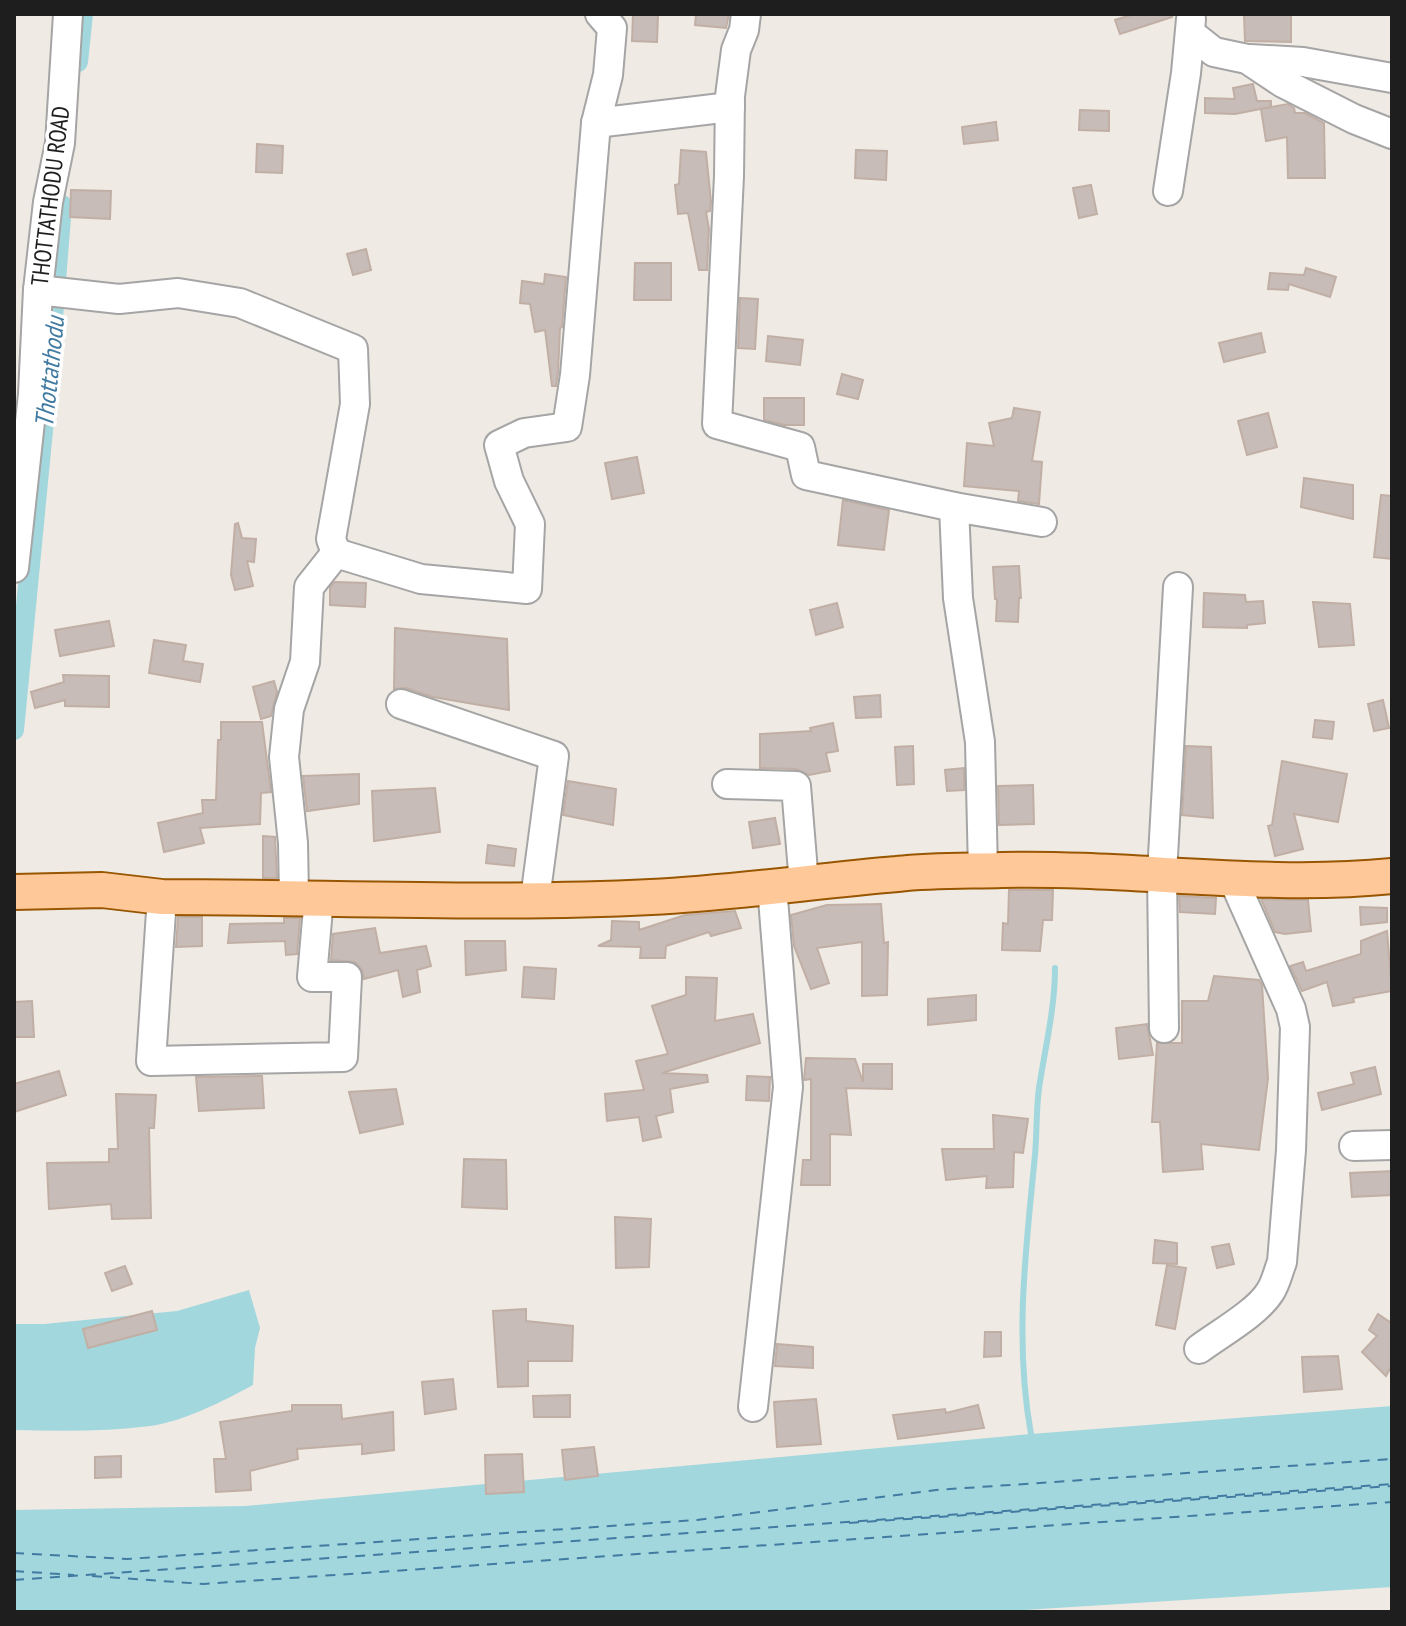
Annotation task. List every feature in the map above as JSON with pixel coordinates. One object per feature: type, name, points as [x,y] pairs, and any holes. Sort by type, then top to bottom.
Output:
[{"type":"main road","points":[[14,892],[102,890],[162,897],[535,899],[652,897],[899,873],[1094,869],[1233,879],[1392,876]]},
{"type":"street","name":"THOTTATHODU ROAD","points":[[14,568],[47,291],[48,202],[60,143],[68,14]]},
{"type":"street","points":[[336,553],[421,579],[527,589],[530,524],[509,481],[499,445],[524,433],[567,427],[575,375],[596,123],[608,75],[612,28],[600,14]]},
{"type":"street","points":[[746,14],[736,50],[730,107],[717,424],[800,447],[806,475],[954,507],[1042,522]]},
{"type":"street","points":[[1191,23],[1214,52],[1247,59],[1303,62],[1392,78]]},
{"type":"street","points":[[1168,191],[1191,23]]},
{"type":"street","points":[[1247,59],[1283,83],[1354,119],[1392,134]]},
{"type":"street","points":[[596,123],[730,107]]},
{"type":"street","points":[[47,291],[119,299],[178,293],[240,303],[353,349],[355,404],[331,539],[336,553]]},
{"type":"street","points":[[954,507],[958,598],[980,742],[983,871]]},
{"type":"street","points":[[162,897],[151,1061],[343,1057],[347,977],[312,977],[306,897],[293,843],[284,757],[289,709],[305,662],[309,587],[336,553]]},
{"type":"street","points":[[1164,1028],[1162,874],[1178,587]]},
{"type":"street","points":[[401,704],[554,756],[535,899]]},
{"type":"street","points":[[727,784],[796,786],[788,885],[788,1087],[753,1407]]},
{"type":"street","points":[[1199,1349],[1253,1309],[1269,1294],[1276,1279],[1282,1262],[1291,1150],[1295,1027],[1291,1009],[1233,879]]},
{"type":"street","points":[[1354,1146],[1392,1145]]},
{"type":"water","points":[[249,1290],[260,1328],[255,1348],[253,1385],[216,1404],[163,1424],[99,1430],[14,1430],[14,1324],[177,1311]]},
{"type":"water","points":[[1392,1406],[1392,1587],[991,1612],[14,1612],[14,1510],[245,1506],[1031,1434]]},
{"type":"building","points":[[633,14],[658,15],[657,42],[632,41]]},
{"type":"building","points":[[696,14],[729,14],[726,28],[695,25]]},
{"type":"building","points":[[1134,14],[1172,14],[1172,17],[1120,34],[1115,20]]},
{"type":"building","points":[[1244,14],[1291,14],[1291,42],[1245,41]]},
{"type":"building","points":[[1253,84],[1257,101],[1271,101],[1271,107],[1235,114],[1205,113],[1205,98],[1235,99],[1233,88]]},
{"type":"building","points":[[1288,104],[1295,113],[1305,113],[1324,123],[1325,178],[1288,178],[1287,137],[1266,141],[1261,109]]},
{"type":"building","points":[[1080,110],[1109,111],[1109,131],[1079,130]]},
{"type":"building","points":[[996,122],[998,140],[964,144],[962,127]]},
{"type":"building","points":[[257,144],[283,146],[282,173],[256,172]]},
{"type":"building","points":[[681,150],[706,152],[711,202],[710,211],[706,212],[709,229],[707,270],[699,270],[688,213],[678,214],[675,185],[679,184]]},
{"type":"building","points":[[856,150],[887,151],[886,180],[855,178]]},
{"type":"building","points":[[1091,185],[1097,214],[1079,218],[1073,188]]},
{"type":"building","points":[[71,190],[111,191],[110,219],[70,217]]},
{"type":"building","points":[[366,249],[371,270],[353,275],[347,254]]},
{"type":"building","points":[[635,263],[671,263],[671,300],[634,300]]},
{"type":"building","points":[[1306,268],[1336,277],[1330,297],[1289,284],[1288,290],[1268,289],[1270,273],[1304,275]]},
{"type":"building","points":[[545,274],[566,277],[556,386],[552,386],[545,330],[535,332],[530,304],[520,303],[522,281],[544,284]]},
{"type":"building","points":[[740,298],[758,299],[755,349],[738,348]]},
{"type":"building","points":[[1261,333],[1265,352],[1224,362],[1219,343]]},
{"type":"building","points":[[768,336],[803,340],[800,365],[766,361]]},
{"type":"building","points":[[842,374],[863,380],[858,399],[837,394]]},
{"type":"building","points":[[764,398],[804,398],[804,425],[784,425],[764,420]]},
{"type":"building","points":[[1014,408],[1040,412],[1032,461],[1042,462],[1039,504],[1018,501],[1019,491],[964,486],[967,443],[994,446],[989,423],[1012,418]]},
{"type":"building","points":[[1268,413],[1277,447],[1247,455],[1238,421]]},
{"type":"building","points":[[637,457],[644,493],[612,499],[605,463]]},
{"type":"building","points":[[1304,478],[1353,485],[1353,519],[1301,507]]},
{"type":"building","points":[[1381,495],[1392,496],[1392,559],[1374,557]]},
{"type":"building","points":[[843,500],[889,510],[884,550],[838,545]]},
{"type":"building","points":[[238,523],[242,538],[256,539],[254,562],[247,561],[253,586],[235,590],[231,575],[235,524]]},
{"type":"building","points":[[1019,566],[1021,598],[1018,622],[996,621],[993,567]]},
{"type":"building","points":[[335,582],[366,583],[365,607],[330,605],[330,587]]},
{"type":"building","points":[[1204,593],[1245,595],[1246,602],[1263,601],[1265,623],[1247,625],[1247,628],[1203,627]]},
{"type":"building","points":[[1313,602],[1350,604],[1354,645],[1319,647]]},
{"type":"building","points":[[837,603],[843,627],[816,635],[810,610]]},
{"type":"building","points":[[109,621],[114,646],[60,656],[55,630]]},
{"type":"building","points":[[395,628],[507,639],[509,710],[433,697],[406,688],[394,689]]},
{"type":"building","points":[[154,640],[186,645],[183,661],[203,664],[200,682],[149,673]]},
{"type":"building","points":[[63,675],[109,676],[109,707],[65,706],[65,700],[35,708],[31,692],[64,682]]},
{"type":"building","points":[[274,681],[277,692],[271,716],[261,719],[253,687]]},
{"type":"building","points":[[880,695],[881,717],[856,718],[854,697]]},
{"type":"building","points":[[1383,700],[1389,728],[1374,731],[1368,704]]},
{"type":"building","points":[[1315,720],[1334,722],[1332,739],[1313,737]]},
{"type":"building","points":[[221,722],[262,722],[271,792],[261,793],[260,824],[200,828],[204,843],[164,852],[158,823],[203,813],[202,800],[216,800]]},
{"type":"building","points":[[833,723],[838,751],[826,753],[830,771],[809,775],[796,769],[760,768],[760,734],[811,731],[810,728]]},
{"type":"building","points":[[913,746],[914,784],[897,785],[895,747]]},
{"type":"building","points":[[1186,746],[1211,747],[1213,818],[1182,815]]},
{"type":"building","points":[[1282,761],[1347,774],[1338,822],[1294,814],[1303,849],[1275,856],[1268,826],[1272,825]]},
{"type":"building","points":[[964,768],[964,790],[947,791],[945,770]]},
{"type":"building","points":[[359,774],[359,804],[307,811],[303,776]]},
{"type":"building","points":[[568,781],[616,789],[613,825],[563,815]]},
{"type":"building","points":[[1033,785],[1034,824],[999,825],[998,786]]},
{"type":"building","points":[[435,788],[440,832],[374,841],[372,791]]},
{"type":"building","points":[[775,818],[780,844],[753,848],[749,822]]},
{"type":"building","points":[[263,836],[275,837],[277,878],[263,878]]},
{"type":"building","points":[[488,845],[516,849],[514,866],[486,863]]},
{"type":"building","points":[[1009,890],[1053,890],[1052,920],[1043,920],[1040,951],[1002,950],[1003,923],[1008,924]]},
{"type":"building","points":[[1179,896],[1216,898],[1215,914],[1180,912]]},
{"type":"building","points":[[1261,899],[1308,900],[1311,931],[1275,932]]},
{"type":"building","points":[[881,904],[884,943],[888,942],[887,995],[862,996],[862,942],[817,948],[829,983],[811,989],[794,946],[791,915],[827,905]]},
{"type":"building","points":[[1360,907],[1387,908],[1387,922],[1361,925]]},
{"type":"building","points":[[735,911],[741,928],[711,936],[709,932],[666,946],[665,958],[640,958],[641,947],[598,946],[611,940],[612,921],[639,922],[639,930],[685,915]]},
{"type":"building","points":[[178,917],[202,917],[202,946],[176,947]]},
{"type":"building","points":[[284,918],[300,918],[297,954],[286,955],[285,941],[228,943],[230,924],[284,923]]},
{"type":"building","points":[[375,928],[380,953],[426,946],[431,966],[417,970],[420,992],[403,997],[398,970],[364,979],[362,970],[355,962],[331,960],[333,934]]},
{"type":"building","points":[[1387,931],[1392,991],[1353,998],[1354,1002],[1333,1006],[1327,982],[1302,991],[1290,966],[1303,962],[1306,971],[1361,954],[1361,941]]},
{"type":"building","points":[[465,941],[505,941],[506,970],[466,975]]},
{"type":"building","points":[[524,967],[556,969],[554,999],[522,997]]},
{"type":"building","points":[[1214,976],[1259,980],[1262,985],[1268,1078],[1259,1150],[1201,1144],[1203,1169],[1163,1172],[1160,1122],[1152,1122],[1157,1043],[1182,1043],[1182,1001],[1208,1001]]},
{"type":"building","points":[[686,977],[717,978],[715,1021],[753,1014],[760,1043],[662,1073],[707,1075],[708,1082],[670,1089],[673,1112],[656,1116],[661,1137],[643,1141],[639,1117],[607,1121],[605,1094],[644,1090],[636,1061],[668,1054],[652,1006],[686,995]]},
{"type":"building","points":[[976,995],[976,1020],[928,1025],[928,999]]},
{"type":"building","points":[[32,1001],[34,1037],[14,1037],[14,1002]]},
{"type":"building","points":[[1147,1024],[1153,1055],[1119,1059],[1116,1028]]},
{"type":"building","points":[[806,1058],[855,1059],[863,1082],[863,1064],[892,1064],[892,1089],[846,1088],[851,1135],[830,1134],[830,1185],[801,1185],[803,1160],[811,1160],[811,1079],[804,1080]]},
{"type":"building","points":[[1375,1067],[1381,1094],[1322,1110],[1318,1093],[1354,1084],[1351,1073]]},
{"type":"building","points":[[59,1071],[66,1095],[14,1112],[14,1084]]},
{"type":"building","points":[[262,1076],[264,1108],[199,1111],[196,1077]]},
{"type":"building","points":[[747,1076],[770,1077],[769,1101],[746,1100]]},
{"type":"building","points":[[396,1089],[403,1124],[360,1133],[349,1092]]},
{"type":"building","points":[[116,1094],[156,1095],[154,1128],[149,1128],[151,1218],[112,1219],[111,1204],[49,1209],[47,1163],[109,1162],[109,1149],[118,1149]]},
{"type":"building","points":[[993,1115],[1028,1119],[1023,1153],[1014,1152],[1013,1187],[986,1188],[987,1176],[946,1180],[942,1149],[994,1149]]},
{"type":"building","points":[[464,1159],[506,1160],[507,1209],[462,1207]]},
{"type":"building","points":[[1392,1171],[1392,1195],[1352,1197],[1350,1173]]},
{"type":"building","points":[[615,1217],[651,1219],[649,1267],[616,1268]]},
{"type":"building","points":[[1155,1240],[1177,1243],[1177,1264],[1153,1263]]},
{"type":"building","points":[[1229,1244],[1234,1264],[1217,1268],[1212,1247]]},
{"type":"building","points":[[1167,1265],[1186,1268],[1175,1329],[1156,1325]]},
{"type":"building","points":[[125,1266],[132,1284],[112,1291],[105,1273]]},
{"type":"building","points":[[526,1309],[526,1321],[573,1326],[572,1361],[528,1361],[528,1386],[498,1387],[493,1311]]},
{"type":"building","points":[[152,1311],[157,1330],[88,1348],[83,1329]]},
{"type":"building","points":[[1378,1314],[1392,1321],[1392,1365],[1386,1376],[1362,1352],[1377,1336],[1369,1330]]},
{"type":"building","points":[[985,1332],[1001,1332],[1001,1356],[984,1357]]},
{"type":"building","points":[[777,1344],[813,1347],[813,1368],[775,1366]]},
{"type":"building","points":[[1338,1356],[1342,1389],[1304,1392],[1302,1357]]},
{"type":"building","points":[[453,1379],[456,1409],[425,1414],[422,1382]]},
{"type":"building","points":[[570,1395],[570,1417],[534,1417],[533,1396]]},
{"type":"building","points":[[816,1399],[821,1444],[777,1447],[774,1402]]},
{"type":"building","points":[[292,1405],[341,1405],[342,1419],[393,1412],[394,1450],[362,1454],[362,1444],[297,1449],[298,1459],[250,1471],[251,1490],[216,1492],[214,1459],[226,1459],[220,1422],[292,1411]]},
{"type":"building","points":[[978,1405],[984,1428],[898,1439],[893,1415],[945,1409],[946,1413]]},
{"type":"building","points":[[594,1447],[598,1476],[565,1480],[562,1450]]},
{"type":"building","points":[[522,1454],[524,1492],[486,1494],[485,1455]]},
{"type":"building","points":[[121,1456],[121,1477],[95,1478],[95,1457]]},
{"type":"waterway","name":"Thottathodu","points":[[78,62],[83,14]]},
{"type":"waterway","name":"Thottathodu","points":[[14,730],[62,205]]},
{"type":"waterway","points":[[1031,1434],[1023,1364],[1023,1294],[1038,1097],[1052,1013],[1055,968]]},
{"type":"ferry route","points":[[14,1553],[127,1559],[697,1520],[936,1490],[1392,1459]]},
{"type":"ferry route","points":[[14,1580],[1392,1484]]},
{"type":"ferry route","points":[[849,1523],[1392,1486]]},
{"type":"ferry route","points":[[92,1576],[204,1584],[1392,1502]]},
{"type":"ferry route","points":[[14,1571],[74,1575]]}]
